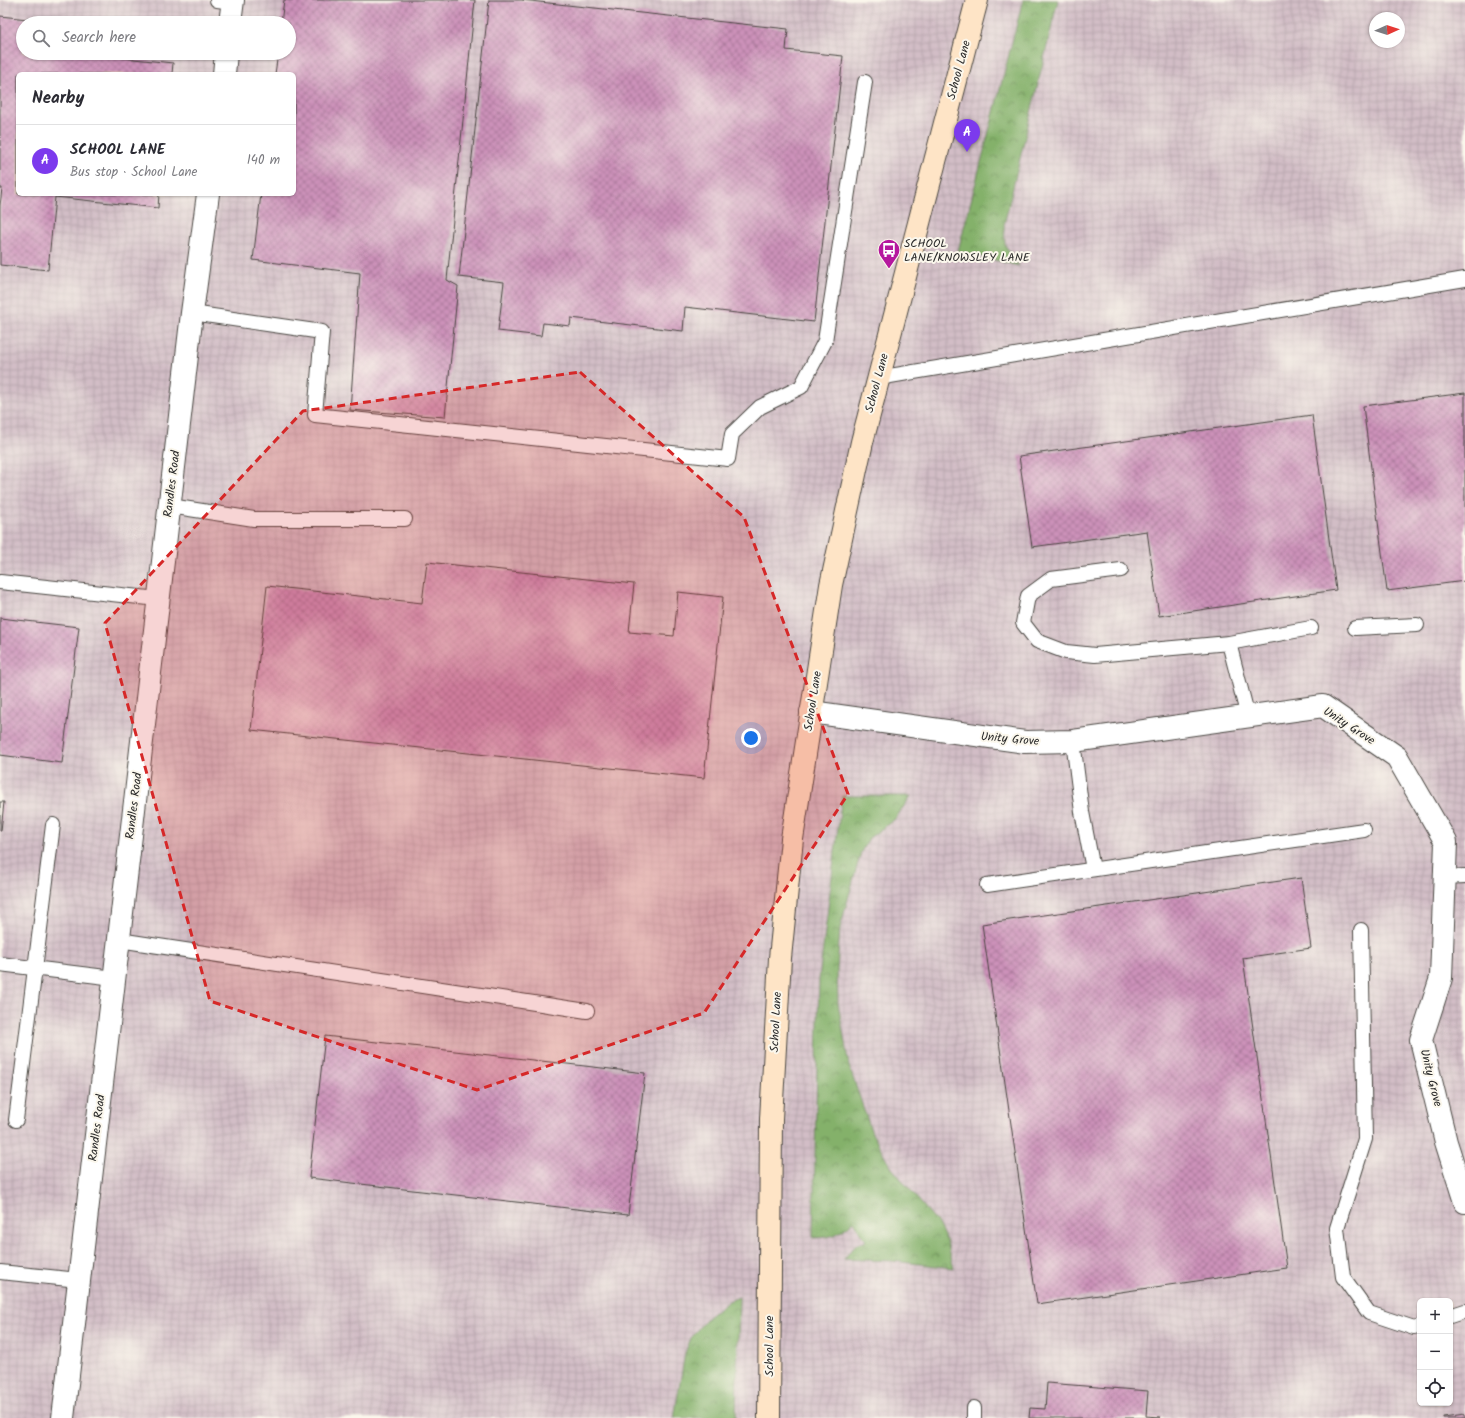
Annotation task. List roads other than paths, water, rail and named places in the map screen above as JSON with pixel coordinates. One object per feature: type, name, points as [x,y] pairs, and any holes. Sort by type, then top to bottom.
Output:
[{"type":"main road","name":"School Lane","points":[[769,1418],[771,1119],[780,958],[792,839],[831,584],[862,442],[977,0]]},
{"type":"street","points":[[228,1],[229,16]]},
{"type":"street","points":[[224,72],[225,60]]},
{"type":"street","name":"Randles Road","points":[[62,1418],[192,313],[208,196]]},
{"type":"street","name":"Unity Grove","points":[[811,712],[1025,742],[1073,741],[1323,706],[1397,758],[1446,842],[1455,877],[1441,978],[1421,1040],[1446,1142],[1465,1202]]},
{"type":"lane","points":[[192,313],[322,332],[315,415],[728,459],[732,434],[760,407],[801,387],[825,341],[864,82]]},
{"type":"lane","points":[[878,378],[1465,279]]},
{"type":"lane","points":[[170,506],[254,519],[405,519]]},
{"type":"lane","points":[[1121,570],[1051,579],[1028,596],[1023,623],[1037,641],[1066,652],[1096,655],[1229,643],[1311,628]]},
{"type":"lane","points":[[0,582],[158,599]]},
{"type":"lane","points":[[1355,628],[1417,625]]},
{"type":"lane","points":[[1229,643],[1248,717]]},
{"type":"lane","points":[[1073,741],[1082,812],[1093,869]]},
{"type":"lane","points":[[16,1120],[53,825]]},
{"type":"lane","points":[[987,885],[1364,830]]},
{"type":"lane","points":[[1361,930],[1365,1139],[1337,1228],[1343,1277],[1369,1313],[1414,1328],[1417,1327]]},
{"type":"lane","points":[[119,940],[587,1012]]},
{"type":"lane","points":[[0,964],[114,978]]},
{"type":"lane","points":[[0,1272],[79,1280]]},
{"type":"lane","points":[[1453,1315],[1465,1311]]},
{"type":"place","name":"SCHOOL LANE","points":[[967,152]]},
{"type":"place","name":"SCHOOL LANE/KNOWSLEY LANE","points":[[889,270]]}]
